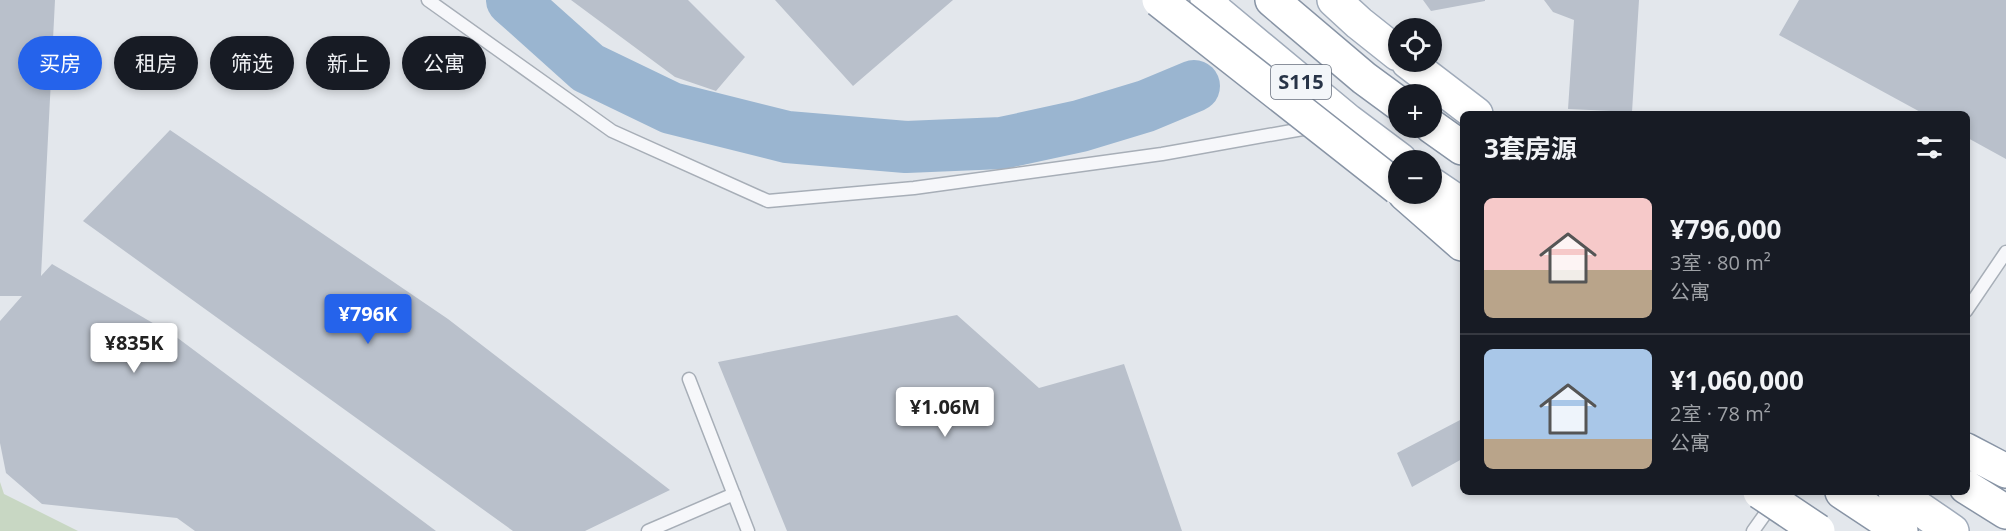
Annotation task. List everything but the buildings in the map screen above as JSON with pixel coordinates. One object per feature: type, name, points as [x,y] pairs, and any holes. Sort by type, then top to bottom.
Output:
[{"type":"main road","points":[[1159,0],[1388,180]]},
{"type":"main road","name":"S115","points":[[1207,0],[1218,13],[1348,121],[1388,151]]},
{"type":"main road","points":[[1272,0],[1388,96]]},
{"type":"main road","points":[[1334,0],[1388,46]]},
{"type":"main road","points":[[1421,72],[1472,111]]},
{"type":"main road","points":[[1442,134],[1460,147]]},
{"type":"main road","points":[[1442,191],[1460,204]]},
{"type":"main road","points":[[1416,204],[1460,242]]},
{"type":"main road","points":[[1418,204],[1460,236]]},
{"type":"main road","points":[[1970,444],[2006,470]]},
{"type":"main road","points":[[1970,452],[2006,470]]},
{"type":"main road","points":[[1970,490],[2006,512]]},
{"type":"main road","points":[[1764,495],[1818,531]]},
{"type":"main road","points":[[1847,495],[1901,531]]},
{"type":"main road","points":[[1899,495],[1952,531]]},
{"type":"lane","points":[[428,0],[612,130],[768,201],[914,188],[1150,156],[1348,121]]},
{"type":"lane","points":[[1970,305],[2006,252]]},
{"type":"lane","points":[[689,380],[748,531]]},
{"type":"lane","points":[[648,531],[734,494]]},
{"type":"lane","points":[[1753,531],[1778,495]]},
{"type":"green space","points":[[0,482],[4,494],[78,531],[0,531]]},
{"type":"waterway","points":[[512,0],[588,68],[671,108],[787,137],[906,147],[1002,143],[1080,126],[1146,106],[1194,86]]}]
